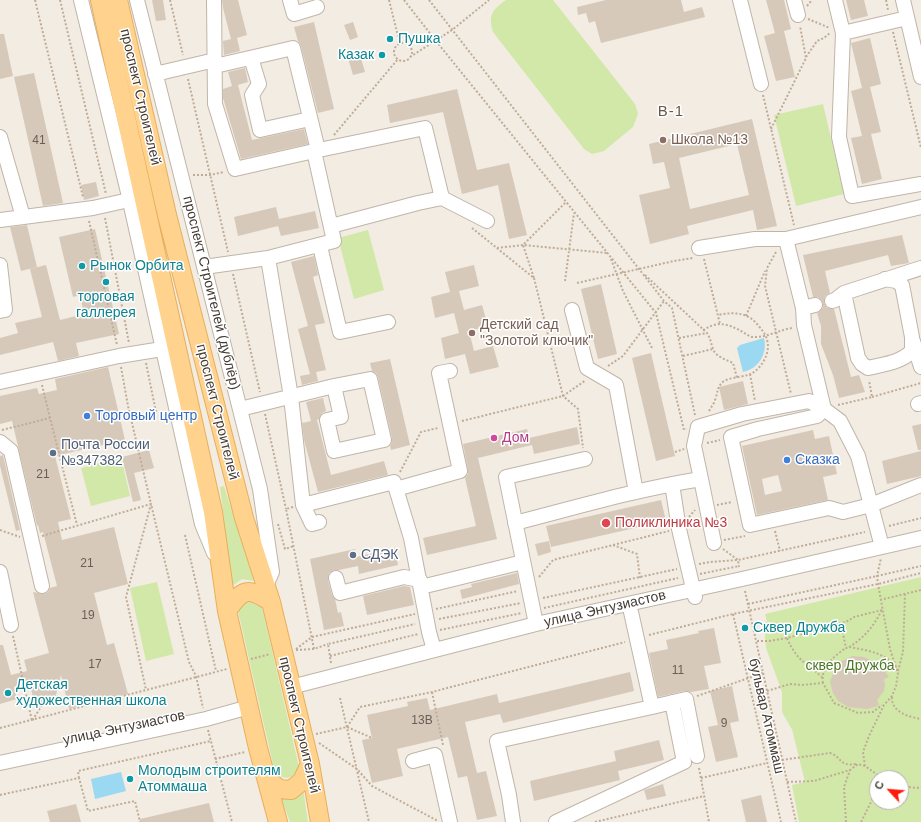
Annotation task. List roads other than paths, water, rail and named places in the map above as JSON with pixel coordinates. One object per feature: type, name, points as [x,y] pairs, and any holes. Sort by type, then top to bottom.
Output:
[{"type":"main road","name":"проспект Строителей","points":[[100,0],[213,512],[227,611],[244,663],[248,703],[258,748],[278,822]]},
{"type":"main road","name":"проспект Строителей","points":[[118,0],[167,215],[244,518],[268,595],[292,691],[306,737],[320,822]]},
{"type":"main road","points":[[227,611],[237,597],[247,592],[268,595]]},
{"type":"main road","points":[[266,778],[279,789],[291,790],[302,782],[310,764]]},
{"type":"street","points":[[81,0],[129,200],[202,524],[220,568]]},
{"type":"street","name":"проспект Строителей (дублёр)","points":[[137,0],[260,489],[272,572],[268,595]]},
{"type":"street","points":[[214,0],[216,104],[235,169],[425,128],[442,198]]},
{"type":"street","points":[[290,0],[294,14],[317,7]]},
{"type":"street","points":[[740,0],[761,84]]},
{"type":"street","points":[[794,0],[798,15]]},
{"type":"street","points":[[835,0],[843,33],[839,136],[852,196],[921,184]]},
{"type":"street","points":[[903,0],[921,77]]},
{"type":"street","points":[[843,33],[907,18]]},
{"type":"street","points":[[155,74],[251,58],[293,48],[310,119],[334,241],[320,246],[268,258],[204,267]]},
{"type":"street","points":[[251,58],[259,84],[252,95],[260,130],[310,119]]},
{"type":"street","points":[[0,137],[23,217]]},
{"type":"street","points":[[331,226],[442,198],[487,221]]},
{"type":"street","points":[[0,220],[86,209],[129,200]]},
{"type":"street","points":[[700,253],[756,239],[791,234],[921,207]]},
{"type":"street","points":[[791,234],[809,307],[804,325],[824,409]]},
{"type":"street","points":[[320,246],[340,332],[388,322]]},
{"type":"street","points":[[268,258],[290,398],[303,504],[312,524],[319,522]]},
{"type":"street","points":[[0,265],[5,310],[0,311]]},
{"type":"street","points":[[832,301],[844,293],[921,268]]},
{"type":"street","points":[[885,280],[896,281],[902,286],[912,337],[921,366]]},
{"type":"street","points":[[844,293],[858,358],[862,364],[868,368],[897,361],[906,357],[912,351],[912,337]]},
{"type":"street","points":[[572,310],[587,368],[616,385],[636,492]]},
{"type":"street","points":[[0,382],[162,349]]},
{"type":"street","points":[[303,504],[396,486],[460,471],[438,374],[450,371]]},
{"type":"street","points":[[240,409],[334,386],[370,379],[384,440],[334,451],[327,420],[341,417],[334,386]]},
{"type":"street","points":[[717,542],[706,507],[694,446],[698,428],[742,414],[809,402],[824,409],[840,421],[858,456],[882,551]]},
{"type":"street","points":[[824,409],[817,416],[758,429],[731,437],[750,525],[829,508],[843,512],[871,505],[921,485]]},
{"type":"street","points":[[0,442],[11,451],[42,586]]},
{"type":"street","points":[[536,624],[506,477],[584,459]]},
{"type":"street","points":[[516,523],[636,492],[701,479]]},
{"type":"street","points":[[672,484],[679,529],[694,593]]},
{"type":"street","points":[[396,486],[411,538],[434,650]]},
{"type":"street","name":"улица Энтузиастов","points":[[292,691],[434,650],[536,624],[694,593],[800,567],[882,551],[921,538]]},
{"type":"street","points":[[292,691],[337,684],[377,672],[631,612],[694,593],[744,587],[882,551],[921,546]]},
{"type":"street","points":[[336,578],[340,593],[404,577],[420,584],[523,562]]},
{"type":"street","points":[[0,572],[2,590],[11,625]]},
{"type":"street","points":[[631,612],[652,707]]},
{"type":"street","points":[[513,822],[509,795],[497,741],[686,699],[697,756]]},
{"type":"street","points":[[556,822],[684,762],[672,702]]},
{"type":"street","points":[[0,763],[248,703]]},
{"type":"street","name":"улица Энтузиастов","points":[[0,753],[248,703]]},
{"type":"street","points":[[413,760],[435,755],[450,822]]},
{"type":"water","points":[[764,338],[765,350],[761,360],[753,368],[743,372],[737,348],[740,345]]},
{"type":"water","points":[[121,772],[126,791],[95,799],[91,779]]},
{"type":"place","name":"Пушка","points":[[390,39]]},
{"type":"place","name":"Казак","points":[[382,55]]},
{"type":"place","name":"Школа №13","points":[[663,140]]},
{"type":"place","name":"Рынок Орбита","points":[[82,266]]},
{"type":"place","name":"торговая галлерея","points":[[106,282]]},
{"type":"place","name":"Детский сад \"Золотой ключик\"","points":[[472,333]]},
{"type":"place","name":"Торговый центр","points":[[87,416]]},
{"type":"place","name":"Дом","points":[[494,438]]},
{"type":"place","name":"Почта России №347382","points":[[53,453]]},
{"type":"place","name":"Сказка","points":[[787,460]]},
{"type":"place","name":"Поликлиника №3","points":[[606,523]]},
{"type":"place","name":"СДЭК","points":[[353,555]]},
{"type":"place","name":"Сквер Дружба","points":[[745,628]]},
{"type":"place","name":"Детская художественная школа","points":[[8,693]]},
{"type":"place","name":"Молодым строителям Атоммаша","points":[[130,779]]},
{"type":"district","name":"В-1","points":[[671,112]]},
{"type":"park label","name":"сквер Дружба","points":[[850,666]]}]
